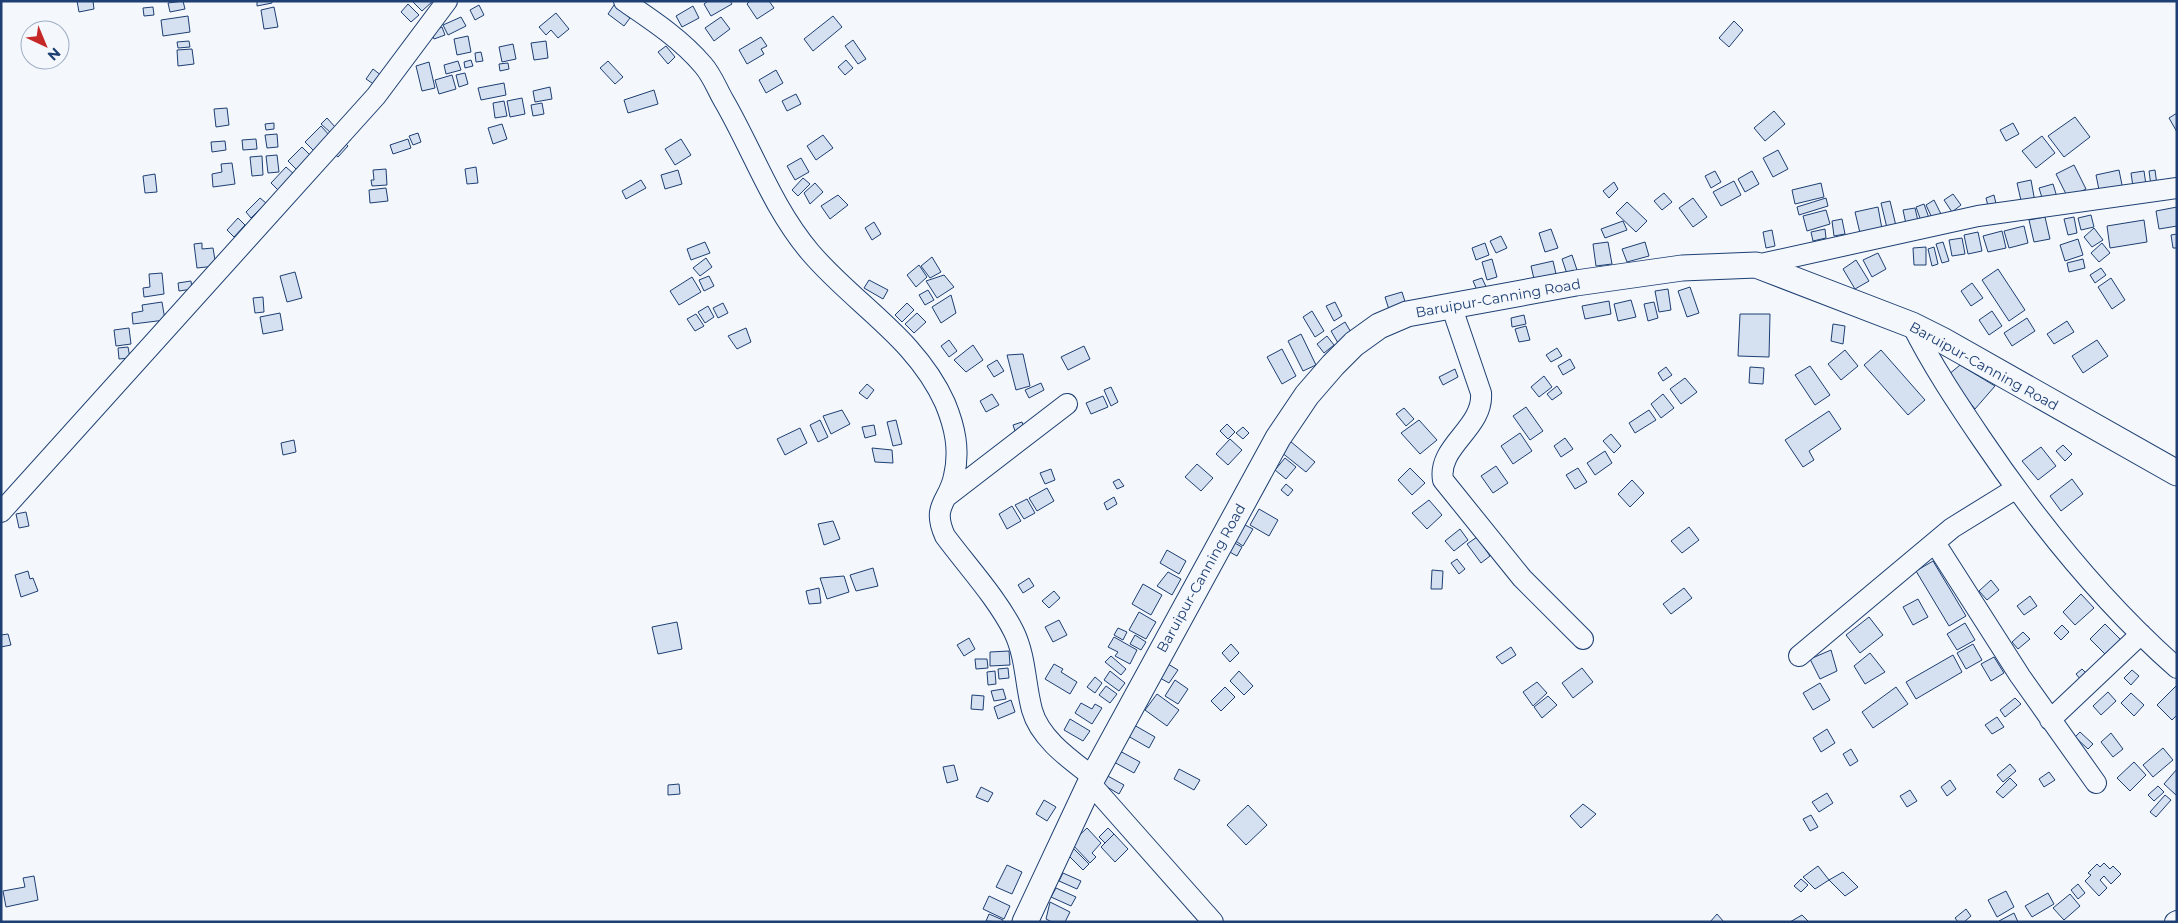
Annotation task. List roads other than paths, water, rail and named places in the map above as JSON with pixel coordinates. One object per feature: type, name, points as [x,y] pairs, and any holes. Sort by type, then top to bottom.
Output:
[{"type":"main road","name":"Baruipur-Canning Road","points":[[1025,922],[1091,780],[1278,438],[1307,395],[1354,344],[1379,326],[1407,314],[1576,283],[1682,268],[1756,265],[1912,325],[1951,345],[2177,473]]},
{"type":"street","points":[[1,512],[376,96],[447,1]]},
{"type":"street","points":[[624,1],[677,39],[705,67],[788,224],[810,253],[898,335],[932,376],[956,432],[957,457],[954,479],[943,500],[939,513],[940,525],[945,536],[1002,612],[1014,632],[1024,663],[1033,712],[1040,727],[1091,780],[1213,922]]},
{"type":"street","points":[[1756,265],[1978,216],[2177,188]]},
{"type":"street","points":[[1451,305],[1481,393],[1481,401],[1475,418],[1442,467],[1443,480],[1522,578],[1582,639]]},
{"type":"street","points":[[1912,325],[1930,362],[2015,489],[2085,576],[2177,668]]},
{"type":"street","points":[[943,500],[1067,404]]},
{"type":"street","points":[[1799,656],[1935,543],[1972,515],[2015,489]]},
{"type":"street","points":[[1935,543],[2050,720],[2096,783]]},
{"type":"street","points":[[2050,720],[2141,634]]}]
